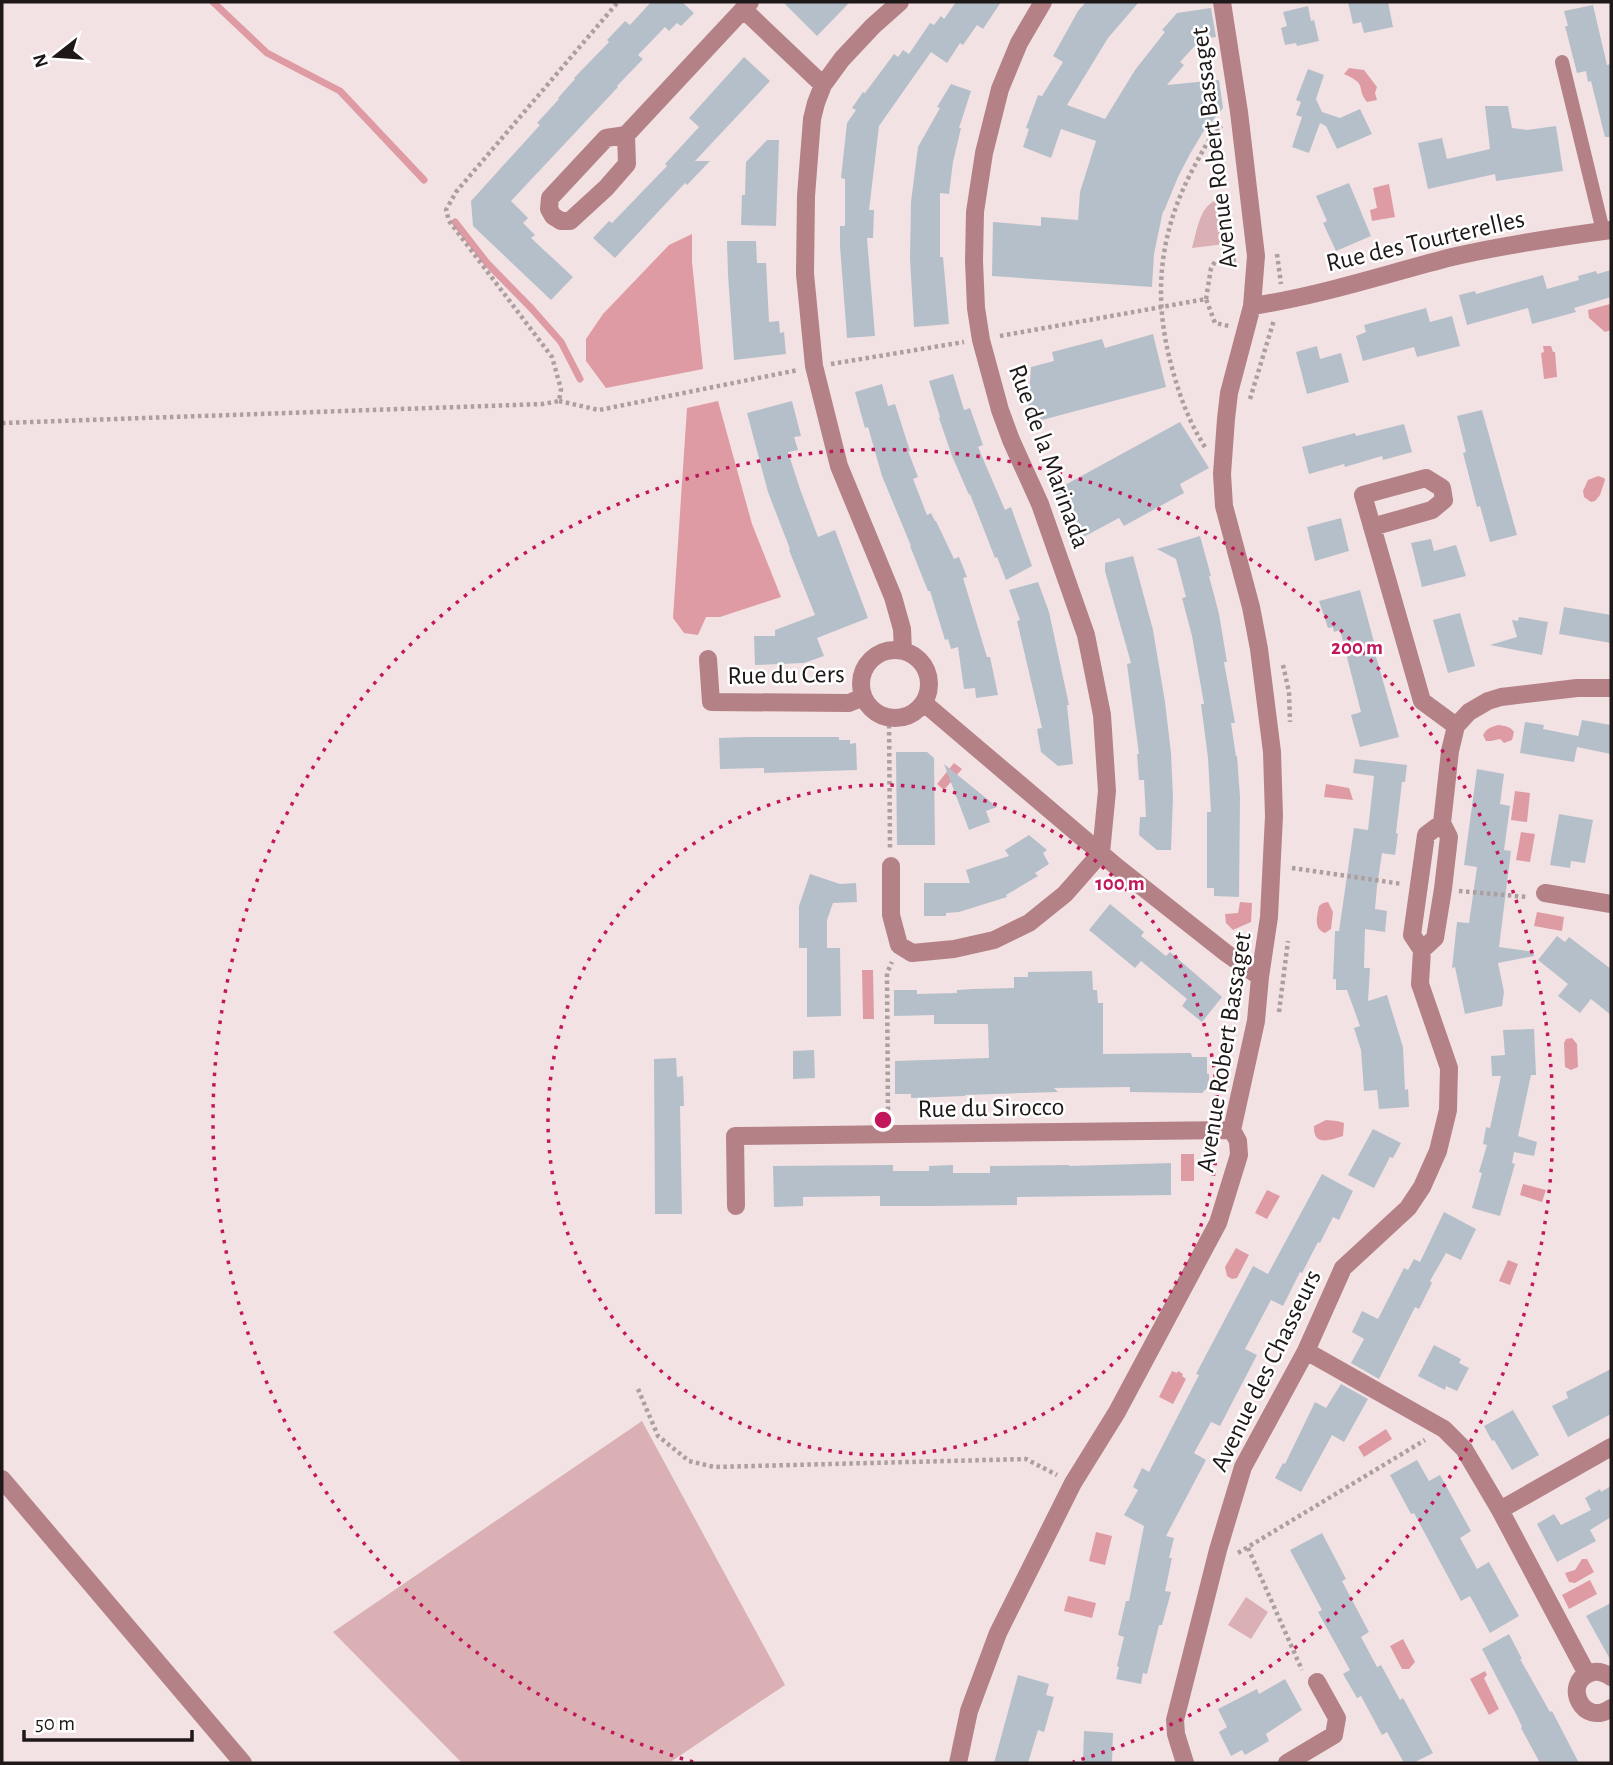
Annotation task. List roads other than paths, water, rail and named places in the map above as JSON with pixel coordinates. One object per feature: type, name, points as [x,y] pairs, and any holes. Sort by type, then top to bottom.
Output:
[{"type":"street","points":[[900,2],[842,59],[823,85],[812,119],[806,196],[805,274],[814,366],[839,466],[893,597],[902,629],[903,651]]},
{"type":"street","name":"Rue de la Marinada","points":[[1043,2],[1019,43],[1000,89],[984,153],[975,212],[976,308],[981,340],[1000,410],[1052,535],[1086,635],[1102,715],[1107,791],[1101,853]]},
{"type":"street","name":"Avenue Robert Bassaget","points":[[958,1763],[969,1711],[998,1633],[1073,1483],[1116,1412],[1218,1223],[1239,1155],[1238,1141],[1232,1129],[1256,1021],[1269,917],[1274,816],[1272,752],[1259,649],[1251,607],[1224,506],[1223,465],[1229,393],[1252,306],[1256,256],[1239,112],[1222,2]]},
{"type":"street","points":[[626,135],[627,164],[606,188],[570,221],[561,221],[553,216],[550,198],[606,138],[626,135],[747,5],[823,85]]},
{"type":"street","name":"Rue des Tourterelles","points":[[1252,306],[1286,301],[1454,257],[1555,237],[1607,231]]},
{"type":"street","points":[[1372,527],[1422,701],[1456,726],[1469,712],[1501,697],[1577,688],[1611,688]]},
{"type":"street","points":[[903,651],[913,655],[921,663],[929,682],[928,693],[917,710],[908,716],[889,718],[869,707],[860,686],[861,676],[873,658],[882,652],[903,651]]},
{"type":"street","name":"Rue du Cers","points":[[708,659],[711,702],[849,703],[863,697]]},
{"type":"street","points":[[923,703],[1101,853],[1226,953],[1260,976]]},
{"type":"street","name":"Avenue des Chasseurs","points":[[1185,1763],[1176,1734],[1175,1720],[1213,1568],[1243,1467],[1306,1351],[1343,1268],[1408,1208],[1422,1187],[1438,1151],[1448,1110],[1449,1068],[1420,984],[1422,950],[1435,938],[1449,837],[1442,823],[1450,751],[1456,726]]},
{"type":"street","points":[[891,866],[891,915],[899,945],[912,953],[954,949],[994,940],[1029,923],[1065,894],[1101,853]]},
{"type":"street","points":[[1545,893],[1611,904]]},
{"type":"street","name":"Rue du Sirocco","points":[[736,1206],[735,1136],[1232,1129]]},
{"type":"street","points":[[1306,1351],[1444,1429],[1464,1450],[1500,1510],[1587,1674]]},
{"type":"street","points":[[1500,1510],[1611,1447]]},
{"type":"street","points":[[2,1479],[243,1763]]},
{"type":"street","points":[[1610,1712],[1589,1712],[1579,1703],[1577,1697],[1578,1684],[1587,1674],[1598,1672],[1611,1677]]},
{"type":"street","points":[[1287,1763],[1334,1735],[1337,1718],[1317,1682]]},
{"type":"lane","points":[[1562,62],[1607,231]]},
{"type":"waterway","points":[[213,2],[267,53],[340,91],[424,180]]},
{"type":"waterway","points":[[455,222],[487,263],[561,342],[580,379]]}]
